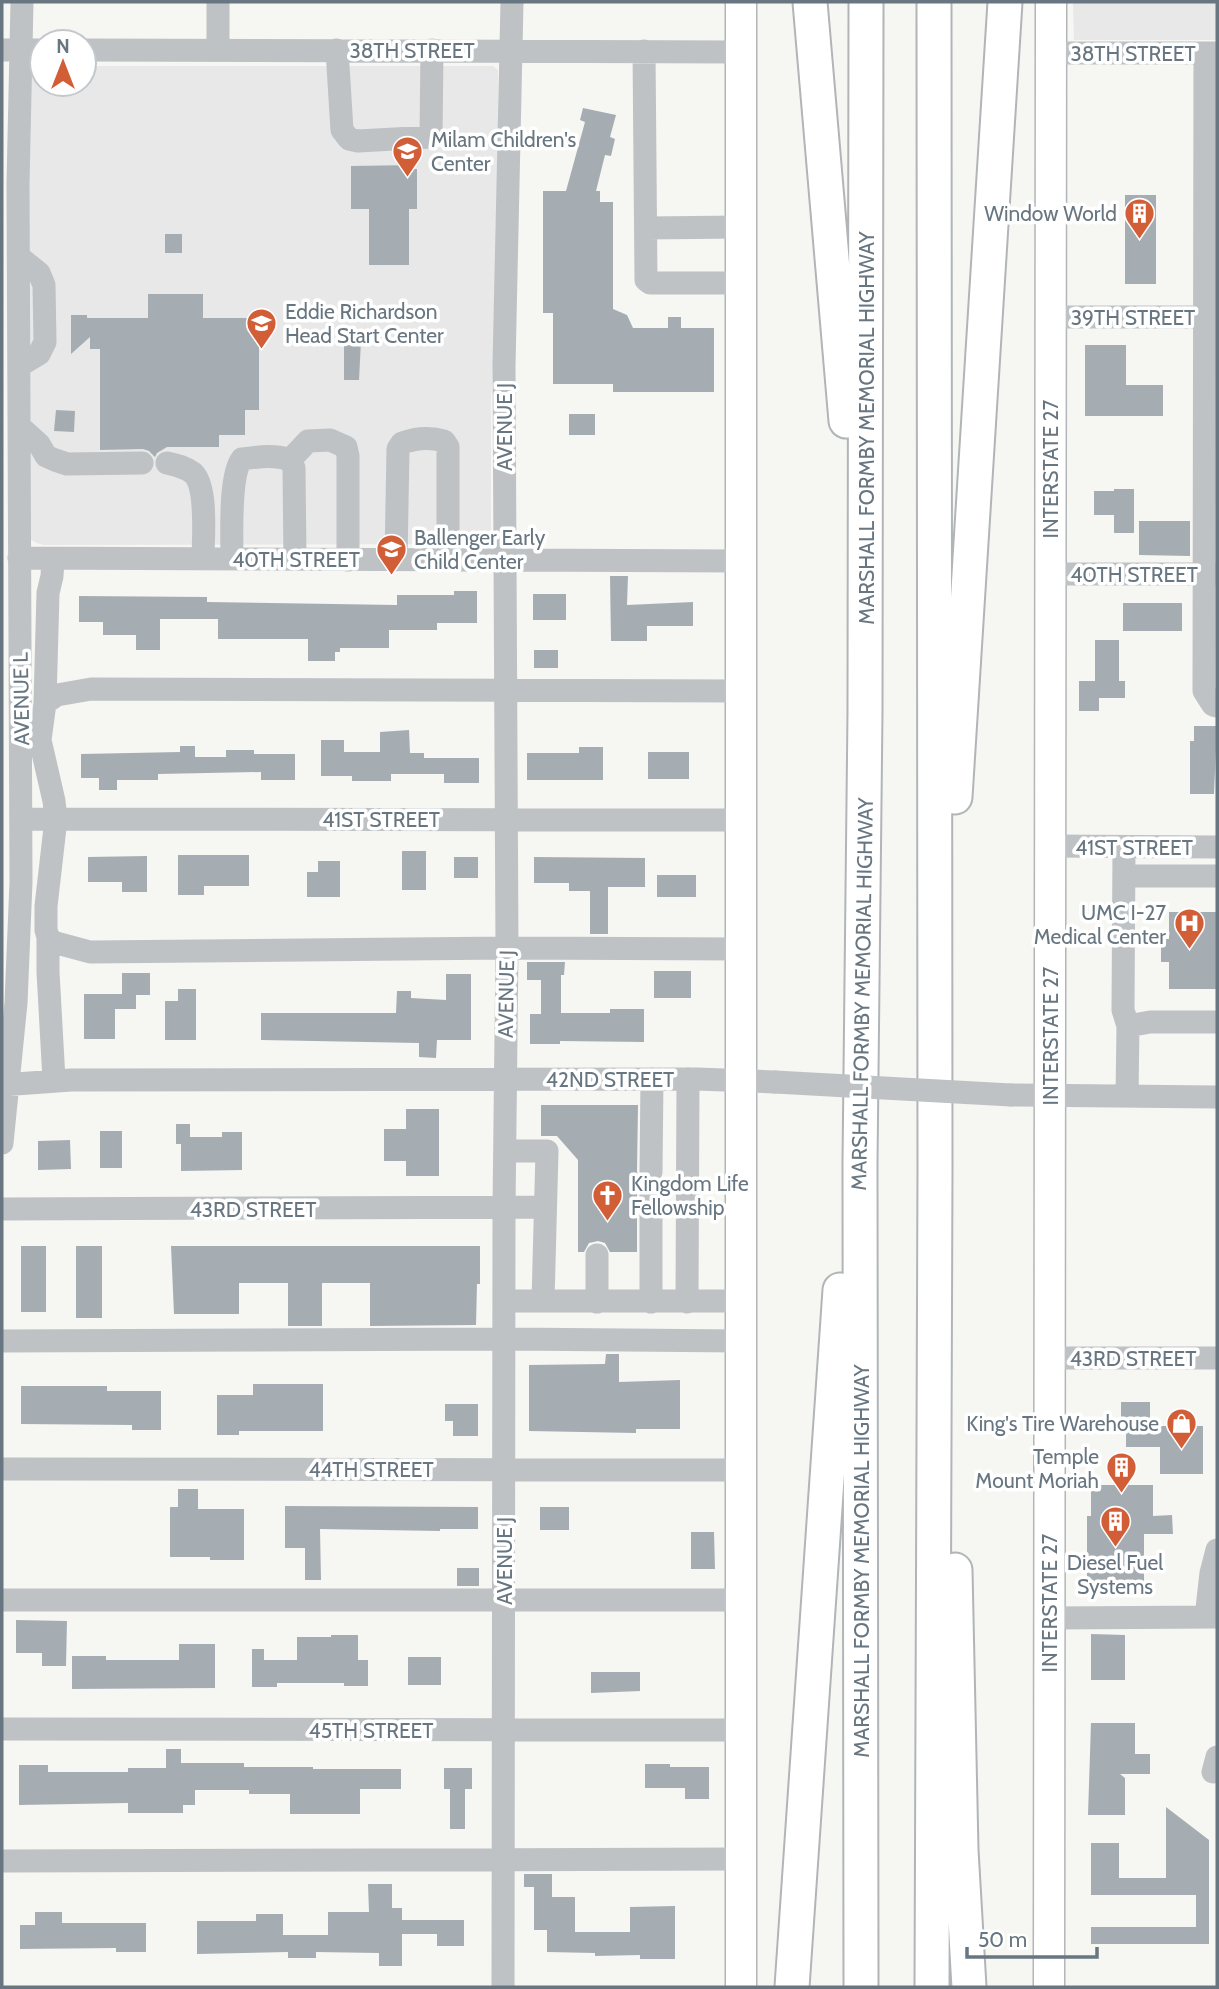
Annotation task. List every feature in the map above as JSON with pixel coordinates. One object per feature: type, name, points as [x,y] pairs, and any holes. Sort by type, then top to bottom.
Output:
[{"type":"highway","points":[[810,2],[845,403],[865,712]]},
{"type":"highway","name":"MARSHALL FORMBY MEMORIAL HIGHWAY","points":[[861,1987],[860,1163],[865,712],[866,2]]},
{"type":"highway","points":[[932,1987],[935,1169],[934,2]]},
{"type":"highway","points":[[935,1055],[952,846],[1005,2]]},
{"type":"highway","points":[[792,1987],[841,1279],[860,1163]]},
{"type":"highway","points":[[935,1169],[949,1373],[961,1850],[969,1987]]},
{"type":"main road","points":[[741,2],[741,1987]]},
{"type":"main road","name":"INTERSTATE 27","points":[[1049,1987],[1051,2]]},
{"type":"street","name":"AVENUE L","points":[[2,1143],[5,1084],[20,952],[22,819],[19,257],[22,2]]},
{"type":"street","points":[[218,2],[218,49]]},
{"type":"street","name":"AVENUE J","points":[[503,1987],[507,948],[504,366],[512,2]]},
{"type":"street","name":"38TH STREET","points":[[98,50],[740,52]]},
{"type":"street","points":[[337,50],[342,130],[349,139],[358,141],[431,137],[432,50]]},
{"type":"street","points":[[644,51],[646,277],[650,283],[741,283]]},
{"type":"street","name":"38TH STREET","points":[[1049,53],[1211,53]]},
{"type":"street","points":[[1211,53],[1212,574],[1204,691],[1213,705],[1217,706]]},
{"type":"street","points":[[646,228],[740,227]]},
{"type":"street","name":"39TH STREET","points":[[1049,317],[1210,317]]},
{"type":"street","points":[[19,426],[47,456],[67,464],[142,463]]},
{"type":"street","points":[[396,560],[398,449],[402,443],[414,439],[444,440],[448,447],[448,560]]},
{"type":"street","points":[[290,460],[309,441],[330,440],[346,447],[348,560]]},
{"type":"street","points":[[232,559],[233,498],[237,465],[242,459],[259,457],[284,457],[290,460],[294,468],[295,559]]},
{"type":"street","points":[[167,463],[180,466],[195,475],[200,487],[204,559]]},
{"type":"street","name":"40TH STREET","points":[[19,558],[741,561]]},
{"type":"street","points":[[53,559],[47,604],[45,703],[40,740],[56,819],[46,906],[54,1080]]},
{"type":"street","name":"40TH STREET","points":[[1050,574],[1212,574]]},
{"type":"street","points":[[45,703],[57,695],[91,689],[741,691]]},
{"type":"street","name":"41ST STREET","points":[[22,819],[741,820]]},
{"type":"street","name":"41ST STREET","points":[[1050,846],[1217,847]]},
{"type":"street","points":[[1124,847],[1123,1010],[1128,1026],[1127,1096]]},
{"type":"street","points":[[1124,876],[1217,876]]},
{"type":"street","points":[[48,937],[53,942],[90,952],[741,949]]},
{"type":"street","points":[[1128,1026],[1217,1022]]},
{"type":"street","points":[[651,1302],[652,1079]]},
{"type":"street","points":[[687,1301],[688,1079]]},
{"type":"street","name":"42ND STREET","points":[[5,1084],[54,1080],[688,1079],[1011,1094],[1217,1097]]},
{"type":"street","points":[[505,1151],[547,1151],[543,1301]]},
{"type":"street","name":"43RD STREET","points":[[2,1209],[545,1207]]},
{"type":"street","points":[[597,1255],[597,1301]]},
{"type":"street","points":[[504,1301],[741,1301]]},
{"type":"street","points":[[2,1340],[741,1341]]},
{"type":"street","name":"43RD STREET","points":[[1049,1357],[1217,1357]]},
{"type":"street","name":"44TH STREET","points":[[2,1469],[741,1470]]},
{"type":"street","points":[[1049,1618],[1211,1617],[1211,1573],[1217,1550]]},
{"type":"street","points":[[2,1600],[741,1600]]},
{"type":"street","name":"45TH STREET","points":[[2,1729],[741,1730]]},
{"type":"street","points":[[2,1861],[741,1859]]},
{"type":"shaded area","points":[[1073,2],[1217,2],[1217,40],[1074,40]]},
{"type":"shaded area","name":"Eddie Richardson Head Start Center","points":[[98,66],[493,66],[498,70],[499,282],[491,397],[491,534],[487,544],[44,545],[30,539],[30,98],[98,98]]},
{"type":"building","points":[[583,108],[616,115],[610,137],[615,139],[611,156],[605,155],[596,191],[600,191],[600,202],[613,202],[613,309],[627,315],[633,328],[668,328],[668,317],[681,317],[681,328],[714,328],[714,392],[613,392],[613,384],[553,384],[553,313],[543,313],[543,191],[566,191],[585,122],[580,120]]},
{"type":"building","points":[[414,165],[414,169],[417,169],[417,209],[409,209],[409,265],[369,265],[369,209],[351,209],[351,166]]},
{"type":"building","name":"Window World","points":[[1125,195],[1156,195],[1156,284],[1125,284]]},
{"type":"building","points":[[165,234],[182,234],[182,253],[165,253]]},
{"type":"building","points":[[148,294],[203,294],[203,318],[259,318],[259,410],[245,410],[245,435],[219,435],[219,447],[167,447],[155,457],[143,449],[100,450],[100,349],[90,349],[90,337],[71,354],[71,315],[87,315],[87,318],[148,318]]},
{"type":"building","points":[[344,341],[361,341],[359,380],[344,380]]},
{"type":"building","points":[[1085,345],[1126,345],[1126,385],[1163,385],[1163,416],[1085,416]]},
{"type":"building","points":[[56,410],[75,411],[74,432],[54,431]]},
{"type":"building","points":[[569,414],[595,414],[595,435],[569,435]]},
{"type":"building","points":[[1134,489],[1134,533],[1114,533],[1114,515],[1094,515],[1094,491]]},
{"type":"building","points":[[1139,521],[1190,521],[1190,556],[1139,555]]},
{"type":"building","points":[[610,576],[628,576],[627,605],[693,602],[693,626],[647,626],[647,641],[611,641]]},
{"type":"building","points":[[454,591],[477,591],[477,623],[437,623],[437,630],[389,630],[389,648],[340,648],[340,652],[335,652],[335,661],[308,661],[308,639],[218,639],[218,619],[160,619],[160,650],[136,650],[136,635],[103,635],[103,622],[79,622],[79,596],[207,597],[207,602],[397,605],[397,595],[454,595]]},
{"type":"building","points":[[533,594],[566,594],[566,620],[533,620]]},
{"type":"building","points":[[1123,603],[1182,603],[1182,631],[1123,631]]},
{"type":"building","points":[[1095,640],[1119,640],[1119,681],[1125,681],[1125,698],[1099,698],[1099,711],[1079,711],[1079,681],[1095,681]]},
{"type":"building","points":[[534,650],[558,650],[558,668],[534,668]]},
{"type":"building","points":[[1194,726],[1217,726],[1214,794],[1190,794],[1190,741],[1194,741]]},
{"type":"building","points":[[409,730],[410,753],[424,753],[424,758],[479,758],[479,783],[444,783],[444,774],[391,774],[391,781],[352,781],[352,776],[321,776],[321,740],[344,740],[344,752],[380,752],[380,732]]},
{"type":"building","points":[[180,746],[195,746],[195,757],[226,757],[226,750],[254,750],[254,754],[295,754],[295,780],[261,780],[261,772],[158,774],[158,780],[117,780],[117,790],[99,790],[99,778],[81,778],[81,754],[180,752]]},
{"type":"building","points":[[579,747],[603,747],[603,780],[527,780],[527,753],[579,753]]},
{"type":"building","points":[[648,752],[689,752],[689,779],[648,779]]},
{"type":"building","points":[[402,851],[426,851],[426,890],[402,890]]},
{"type":"building","points":[[178,855],[249,855],[249,886],[204,886],[204,895],[178,895]]},
{"type":"building","points":[[147,856],[147,892],[122,892],[122,882],[88,882],[88,857]]},
{"type":"building","points":[[454,857],[478,857],[478,878],[454,878]]},
{"type":"building","points":[[534,857],[645,858],[645,887],[608,887],[608,934],[590,934],[590,891],[569,891],[569,883],[534,883]]},
{"type":"building","points":[[318,861],[340,861],[340,897],[307,897],[307,872],[318,872]]},
{"type":"building","points":[[657,875],[696,875],[696,897],[657,897]]},
{"type":"building","name":"UMC I-27 Medical Center","points":[[1169,912],[1217,912],[1217,989],[1169,989],[1169,962],[1161,962],[1161,939],[1169,939]]},
{"type":"building","points":[[527,962],[565,962],[564,975],[561,975],[561,1013],[610,1013],[610,1009],[644,1009],[644,1042],[560,1041],[560,1044],[530,1044],[530,1014],[541,1014],[541,980],[527,980]]},
{"type":"building","points":[[654,971],[691,971],[691,998],[654,998]]},
{"type":"building","points":[[122,973],[150,973],[150,995],[136,995],[136,1009],[115,1009],[115,1039],[84,1039],[84,994],[122,994]]},
{"type":"building","points":[[446,974],[471,974],[471,1040],[437,1040],[436,1058],[419,1057],[419,1043],[261,1040],[261,1013],[396,1013],[397,991],[411,991],[411,998],[446,1000]]},
{"type":"building","points":[[178,989],[196,989],[196,1040],[165,1040],[165,1001],[178,1001]]},
{"type":"building","points":[[541,1105],[638,1105],[637,1172],[642,1182],[637,1192],[637,1252],[610,1252],[605,1243],[598,1241],[589,1243],[584,1252],[578,1252],[578,1160],[557,1136],[541,1136]]},
{"type":"building","points":[[406,1109],[439,1109],[439,1176],[406,1176],[406,1161],[384,1161],[384,1129],[406,1129]]},
{"type":"building","points":[[176,1124],[190,1124],[190,1137],[222,1137],[222,1132],[242,1132],[242,1170],[181,1171],[181,1144],[176,1144]]},
{"type":"building","points":[[100,1131],[122,1131],[122,1168],[100,1168]]},
{"type":"building","points":[[70,1140],[71,1169],[38,1170],[38,1141]]},
{"type":"building","points":[[21,1246],[46,1246],[46,1312],[21,1312]]},
{"type":"building","points":[[76,1246],[102,1246],[102,1318],[76,1318]]},
{"type":"building","points":[[171,1246],[480,1246],[476,1325],[370,1326],[370,1283],[322,1283],[322,1326],[288,1326],[288,1283],[239,1283],[239,1314],[174,1314]]},
{"type":"building","points":[[606,1354],[619,1354],[619,1382],[680,1380],[680,1429],[636,1429],[636,1433],[529,1431],[529,1365],[605,1364]]},
{"type":"building","points":[[253,1384],[323,1384],[323,1431],[239,1431],[239,1435],[217,1435],[217,1395],[253,1395]]},
{"type":"building","points":[[21,1386],[107,1386],[107,1391],[161,1391],[161,1430],[132,1430],[132,1425],[21,1424]]},
{"type":"building","points":[[1121,1402],[1150,1402],[1150,1426],[1203,1426],[1203,1474],[1160,1474],[1160,1447],[1126,1447],[1126,1424],[1121,1424]]},
{"type":"building","points":[[445,1404],[478,1404],[478,1436],[453,1436],[453,1421],[445,1421]]},
{"type":"building","name":"Diesel Fuel Systems","points":[[1091,1485],[1153,1485],[1153,1516],[1172,1515],[1173,1534],[1144,1534],[1144,1593],[1087,1593],[1087,1516],[1091,1516]]},
{"type":"building","points":[[178,1489],[198,1489],[198,1509],[244,1509],[244,1560],[170,1557],[170,1507],[178,1507]]},
{"type":"building","points":[[285,1506],[478,1507],[478,1529],[320,1529],[321,1580],[305,1580],[305,1548],[285,1548]]},
{"type":"building","points":[[540,1507],[569,1507],[569,1530],[540,1530]]},
{"type":"building","points":[[691,1532],[714,1532],[715,1569],[691,1569]]},
{"type":"building","points":[[457,1568],[479,1568],[479,1586],[457,1586]]},
{"type":"building","points":[[16,1620],[67,1621],[66,1666],[42,1666],[42,1653],[16,1653]]},
{"type":"building","points":[[1091,1634],[1125,1635],[1125,1680],[1091,1680]]},
{"type":"building","points":[[358,1635],[358,1660],[368,1660],[368,1686],[344,1686],[344,1683],[277,1683],[277,1687],[252,1687],[252,1649],[264,1649],[264,1660],[297,1660],[297,1637]]},
{"type":"building","points":[[179,1644],[215,1644],[215,1688],[72,1689],[72,1656],[106,1656],[106,1660],[179,1660]]},
{"type":"building","points":[[408,1657],[441,1657],[441,1685],[408,1685]]},
{"type":"building","points":[[591,1672],[640,1672],[640,1691],[591,1693]]},
{"type":"building","points":[[1091,1723],[1135,1723],[1135,1754],[1150,1754],[1150,1774],[1120,1774],[1125,1778],[1125,1815],[1088,1815]]},
{"type":"building","points":[[166,1749],[181,1749],[181,1763],[244,1763],[244,1767],[313,1769],[401,1769],[401,1789],[360,1789],[360,1814],[290,1814],[290,1794],[249,1794],[249,1790],[195,1790],[195,1805],[183,1805],[183,1813],[128,1813],[128,1803],[19,1805],[19,1765],[48,1765],[48,1772],[128,1772],[128,1768],[166,1768]]},
{"type":"building","points":[[645,1764],[709,1767],[709,1799],[685,1799],[685,1788],[645,1788]]},
{"type":"building","points":[[444,1768],[472,1768],[472,1789],[465,1789],[465,1829],[450,1829],[450,1789],[444,1789]]},
{"type":"building","points":[[1166,1807],[1209,1840],[1209,1944],[1091,1944],[1091,1927],[1196,1927],[1196,1895],[1091,1895],[1091,1843],[1119,1843],[1119,1878],[1166,1878]]},
{"type":"building","points":[[524,1874],[552,1874],[552,1897],[575,1897],[575,1932],[630,1932],[630,1907],[675,1906],[675,1959],[547,1952],[547,1930],[534,1930],[534,1887],[524,1887]]},
{"type":"building","points":[[368,1884],[392,1884],[392,1908],[402,1908],[402,1920],[464,1920],[464,1946],[437,1946],[437,1934],[402,1934],[402,1966],[379,1966],[379,1953],[316,1952],[316,1958],[288,1958],[288,1952],[197,1954],[197,1921],[256,1921],[256,1914],[283,1914],[283,1935],[328,1935],[328,1912],[369,1912]]},
{"type":"building","points":[[35,1912],[62,1912],[62,1923],[146,1923],[146,1952],[116,1952],[116,1948],[20,1949],[20,1925],[35,1925]]},
{"type":"place","name":"Milam Children's Center","points":[[408,178]]},
{"type":"place","name":"Window World","points":[[1140,240]]},
{"type":"place","name":"Eddie Richardson Head Start Center","points":[[262,350]]},
{"type":"place","name":"Ballenger Early Child Center","points":[[391,576]]},
{"type":"place","name":"UMC I-27 Medical Center","points":[[1189,951]]},
{"type":"place","name":"Kingdom Life Fellowship","points":[[608,1222]]},
{"type":"place","name":"King's Tire Warehouse","points":[[1182,1450]]},
{"type":"place","name":"Temple Mount Moriah","points":[[1122,1495]]},
{"type":"place","name":"Diesel Fuel Systems","points":[[1115,1549]]}]
